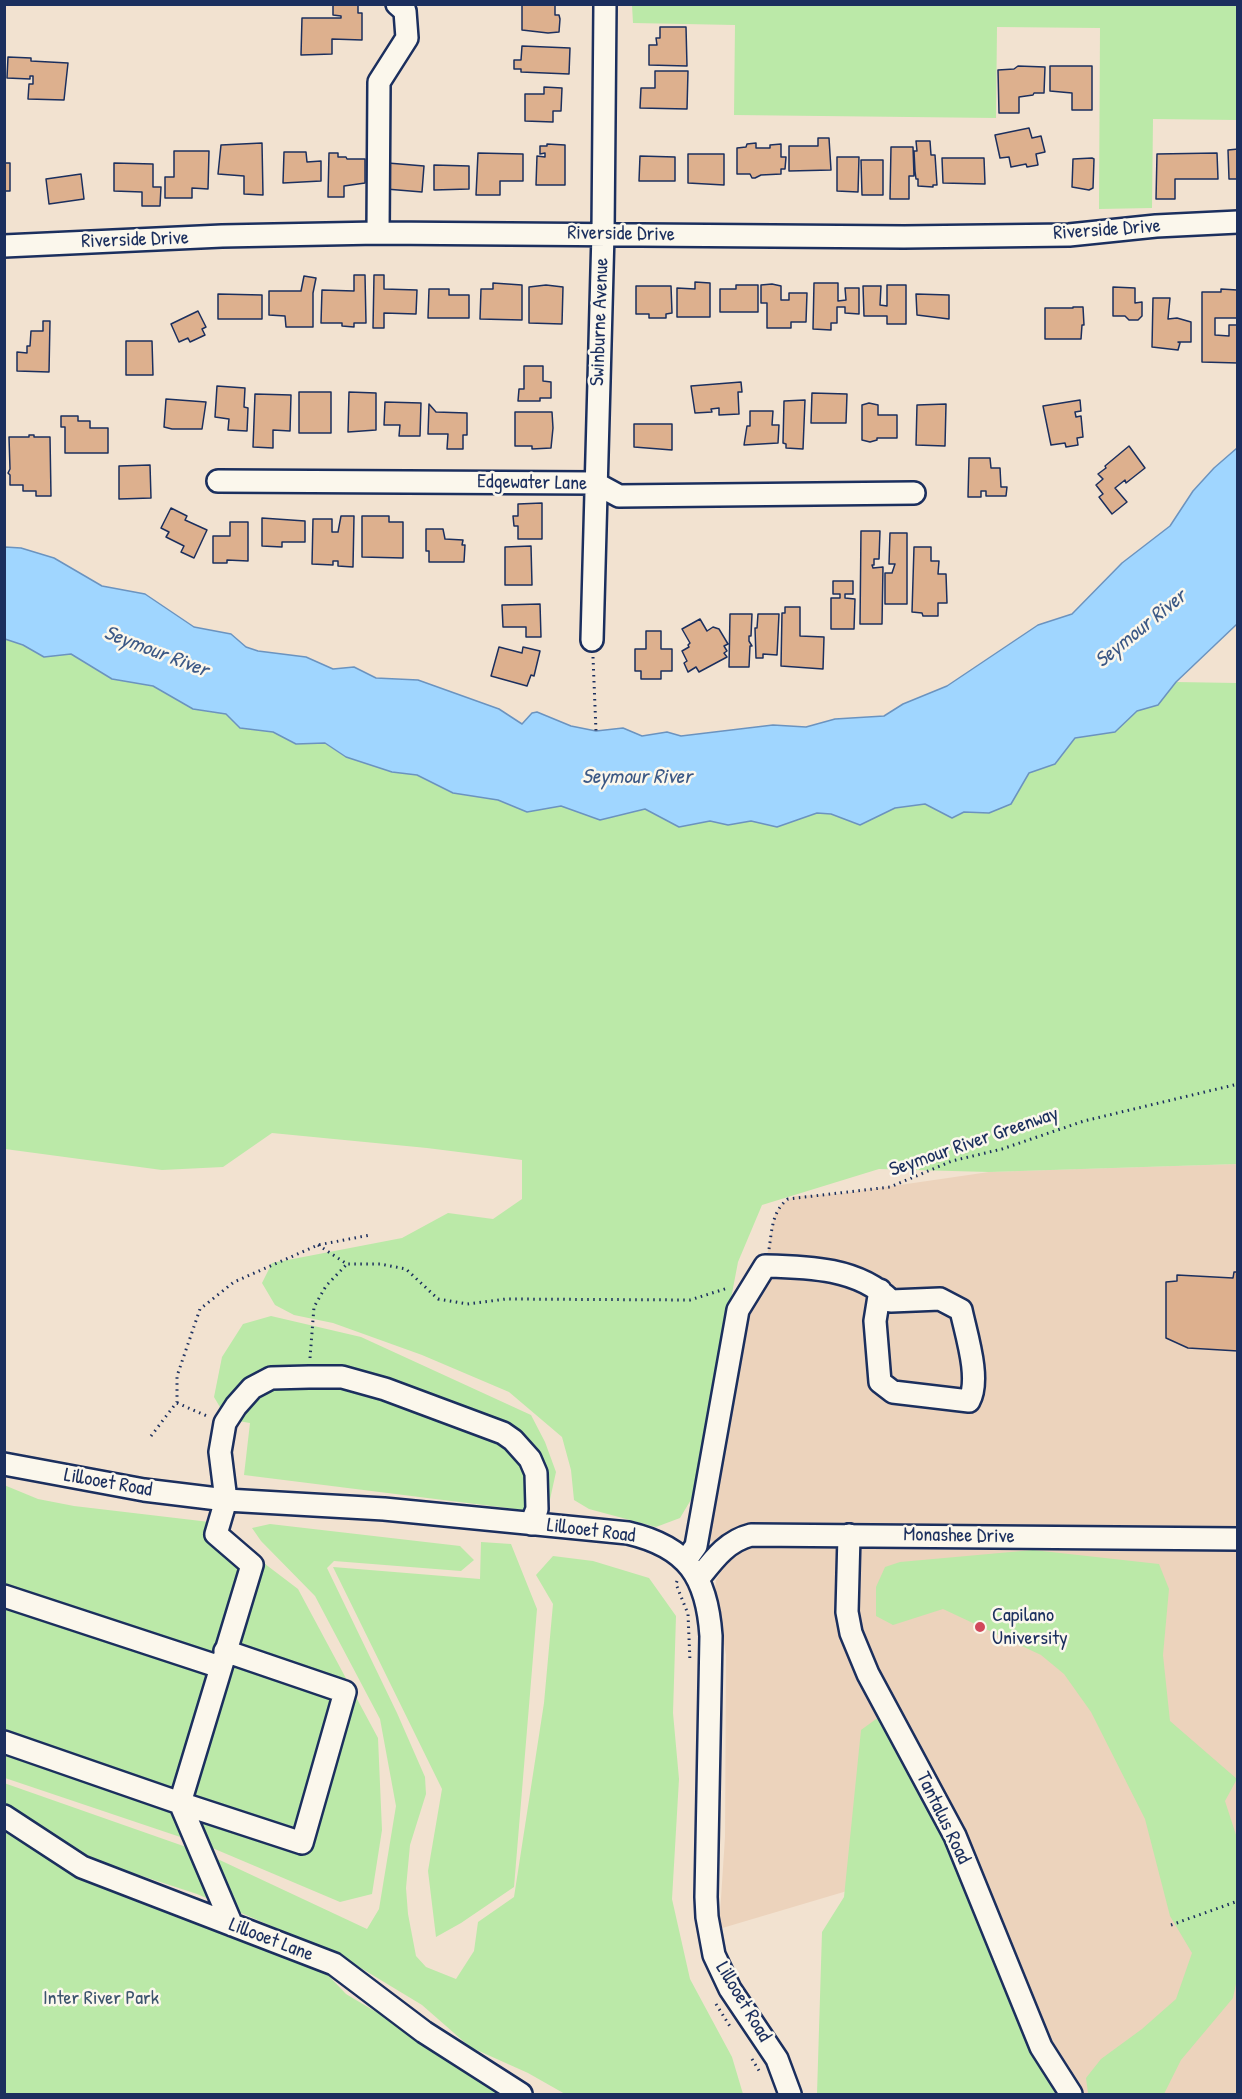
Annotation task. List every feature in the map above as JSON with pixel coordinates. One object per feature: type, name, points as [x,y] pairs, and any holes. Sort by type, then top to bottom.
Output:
[{"type":"street","points":[[378,233],[379,82],[406,38],[405,11],[398,4]]},
{"type":"street","name":"Swinburne Avenue","points":[[592,640],[603,233],[605,4]]},
{"type":"street","name":"Riverside Drive","points":[[4,246],[222,236],[378,233],[882,237],[1069,235],[1156,226],[1238,222]]},
{"type":"street","name":"Edgewater Lane","points":[[218,481],[595,483],[619,496],[914,493]]},
{"type":"street","points":[[686,1560],[696,1546],[738,1310],[765,1266],[804,1267],[837,1272],[880,1290],[891,1301],[940,1299],[961,1310],[970,1349],[974,1391],[969,1401],[892,1392],[880,1382],[875,1321],[880,1290]]},
{"type":"street","points":[[232,1925],[180,1803],[252,1564],[216,1534],[226,1500],[220,1452],[225,1423],[236,1406],[252,1388],[271,1378],[342,1377],[385,1389],[503,1433],[513,1440],[530,1460],[536,1473],[537,1509],[531,1524]]},
{"type":"street","name":"Lillooet Road","points":[[4,1464],[144,1491],[226,1500],[384,1509],[628,1533],[653,1540],[686,1560],[699,1578],[710,1617],[706,1897],[710,1936],[730,1989],[777,2059],[790,2094]]},
{"type":"street","name":"Monashee Drive","points":[[699,1578],[716,1556],[739,1538],[752,1535],[1238,1539]]},
{"type":"street","name":"Tantalus Road","points":[[849,1535],[848,1626],[868,1674],[955,1836],[1041,2047],[1071,2094]]},
{"type":"street","points":[[4,1596],[345,1692],[302,1843],[4,1742]]},
{"type":"street","name":"Lillooet Lane","points":[[4,1816],[82,1867],[334,1964],[424,2032],[521,2094]]},
{"type":"path","points":[[592,640],[596,731]]},
{"type":"path","name":"Seymour River Greenway","points":[[765,1266],[775,1215],[781,1204],[788,1198],[890,1187],[952,1161],[1002,1149],[1084,1120],[1238,1084]]},
{"type":"path","points":[[151,1436],[177,1402],[177,1376],[200,1309],[234,1282],[318,1245],[370,1235]]},
{"type":"path","points":[[318,1245],[347,1264],[380,1264],[406,1269],[438,1299],[467,1305],[506,1299],[690,1300],[723,1289],[751,1287]]},
{"type":"path","points":[[309,1377],[314,1306],[326,1286],[347,1264]]},
{"type":"path","points":[[177,1402],[225,1423]]},
{"type":"path","points":[[1171,1925],[1238,1901]]},
{"type":"shaded area","name":"Capilano University","points":[[1237,1164],[1237,2094],[1055,2094],[958,1858],[719,1929],[725,1837],[726,1655],[715,1590],[716,1580],[736,1554],[711,1541],[696,1546],[738,1310],[765,1266],[775,1214],[781,1204],[795,1196],[838,1194],[989,1172]]},
{"type":"green space","points":[[632,5],[1237,5],[1237,120],[1153,119],[1152,208],[1099,209],[1100,28],[997,27],[996,118],[734,115],[735,25],[633,23]]},
{"type":"green space","points":[[5,639],[23,644],[44,657],[71,654],[112,679],[153,686],[193,709],[226,714],[240,728],[273,732],[296,744],[325,743],[346,757],[392,772],[417,775],[453,793],[498,800],[527,812],[561,806],[600,820],[645,809],[679,827],[710,821],[728,825],[751,821],[777,827],[817,813],[831,814],[860,825],[895,808],[925,804],[952,818],[964,812],[989,813],[1011,804],[1029,773],[1055,764],[1074,738],[1115,732],[1137,711],[1158,705],[1176,682],[1237,683],[1237,1164],[989,1172],[879,1169],[762,1205],[738,1262],[705,1435],[698,1488],[680,1518],[656,1527],[589,1509],[574,1500],[571,1470],[562,1437],[509,1392],[422,1355],[333,1323],[294,1315],[275,1305],[262,1283],[272,1263],[402,1238],[448,1213],[493,1219],[522,1199],[522,1160],[272,1133],[223,1167],[162,1170],[5,1149]]},
{"type":"green space","points":[[271,1316],[361,1337],[531,1415],[545,1442],[556,1472],[547,1513],[244,1475],[250,1423],[227,1419],[214,1397],[222,1357],[243,1324]]},
{"type":"green space","points":[[4,1485],[38,1499],[74,1506],[218,1523],[248,1551],[298,1589],[378,1738],[382,1830],[372,1894],[340,1902],[210,1847],[5,1778]]},
{"type":"green space","points":[[270,1524],[460,1546],[474,1560],[461,1571],[334,1561],[327,1568],[397,1713],[425,1777],[426,1794],[410,1845],[406,1888],[408,1914],[416,1956],[426,1967],[456,1979],[474,1951],[478,1922],[514,1897],[544,1703],[553,1604],[536,1575],[553,1556],[593,1561],[649,1578],[676,1616],[673,1713],[679,1779],[672,1899],[690,1979],[732,2057],[743,2094],[565,2094],[528,2073],[470,2047],[422,2005],[341,1956],[197,1894],[96,1861],[5,1806],[4,1783],[209,1855],[367,1929],[379,1909],[396,1806],[380,1719],[315,1596],[261,1541],[252,1528]]},
{"type":"green space","points":[[481,1542],[511,1544],[537,1609],[514,1887],[436,1937],[428,1871],[442,1789],[333,1567],[480,1579]]},
{"type":"green space","points":[[1033,1550],[1159,1564],[1169,1589],[1163,1655],[1170,1721],[1237,1779],[1225,1801],[1237,1838],[1237,1979],[1233,1998],[1181,2060],[1164,2094],[1088,2093],[1086,2078],[1101,2059],[1142,2029],[1176,1999],[1192,1953],[1170,1916],[1145,1819],[1091,1712],[1064,1674],[1041,1655],[943,1609],[893,1625],[876,1616],[876,1587],[885,1567],[900,1562]]},
{"type":"green space","points":[[883,1714],[958,1858],[1055,2094],[817,2094],[822,1932],[844,1897],[861,1730]]},
{"type":"green space","name":"Inter River Park","points":[[4,1831],[59,1866],[325,1972],[346,1994],[513,2094],[5,2094]]},
{"type":"water","name":"Seymour River","points":[[1237,448],[1237,624],[1176,682],[1158,705],[1137,711],[1115,732],[1075,738],[1055,764],[1029,773],[1011,804],[989,813],[964,812],[952,818],[925,804],[895,808],[860,825],[831,814],[817,813],[777,827],[751,821],[728,825],[710,821],[679,827],[645,809],[600,820],[561,806],[527,812],[498,800],[453,793],[417,775],[392,772],[346,757],[325,743],[296,744],[273,732],[240,728],[226,714],[193,709],[153,686],[112,679],[71,654],[44,657],[23,645],[5,639],[5,547],[21,548],[54,558],[102,586],[145,594],[194,627],[231,634],[246,647],[258,651],[306,657],[333,669],[354,667],[376,678],[418,680],[499,709],[522,724],[532,713],[537,712],[571,726],[596,731],[623,728],[642,736],[667,732],[681,736],[773,725],[806,727],[835,719],[884,716],[903,704],[947,686],[1038,625],[1072,614],[1122,563],[1170,526],[1193,491]]},
{"type":"building","points":[[333,4],[358,4],[358,13],[362,13],[362,40],[332,39],[332,54],[301,55],[302,18],[341,18],[341,16],[333,15]]},
{"type":"building","points":[[522,4],[555,4],[555,15],[559,15],[560,19],[559,32],[522,30]]},
{"type":"building","points":[[660,27],[686,27],[687,66],[649,65],[649,45],[657,45],[656,38],[660,38]]},
{"type":"building","points":[[522,46],[570,48],[569,74],[521,72],[521,69],[514,69],[514,60],[521,60]]},
{"type":"building","points":[[8,57],[68,63],[64,100],[28,99],[29,84],[33,84],[33,76],[30,76],[30,79],[7,78]]},
{"type":"building","points":[[1018,66],[1045,67],[1044,93],[1019,97],[1019,113],[999,113],[998,70],[1014,69]]},
{"type":"building","points":[[1050,66],[1092,66],[1092,110],[1072,110],[1072,93],[1050,91]]},
{"type":"building","points":[[655,71],[688,71],[687,109],[640,108],[641,88],[655,88]]},
{"type":"building","points":[[544,87],[562,88],[561,111],[553,111],[553,122],[525,121],[525,94],[544,94]]},
{"type":"building","points":[[1029,128],[1032,138],[1041,136],[1045,152],[1036,154],[1038,165],[1027,167],[1026,164],[1011,167],[1009,157],[1000,158],[995,135]]},
{"type":"building","points":[[818,138],[829,138],[831,170],[789,171],[789,146],[818,146]]},
{"type":"building","points":[[916,141],[930,141],[931,155],[935,155],[937,185],[933,187],[918,186],[914,151],[917,151]]},
{"type":"building","points":[[262,143],[263,195],[244,194],[244,176],[218,174],[221,145]]},
{"type":"building","points":[[756,143],[756,148],[770,148],[770,145],[781,144],[781,157],[786,157],[785,169],[781,169],[781,174],[752,178],[750,174],[737,174],[737,148]]},
{"type":"building","points":[[547,144],[565,145],[565,185],[536,185],[537,156],[545,157],[545,153],[540,154],[540,146],[547,146]]},
{"type":"building","points":[[891,147],[913,147],[914,176],[909,176],[909,199],[890,199]]},
{"type":"building","points":[[1238,149],[1238,179],[1229,179],[1228,150]]},
{"type":"building","points":[[174,151],[209,151],[208,189],[192,188],[192,198],[165,198],[165,177],[174,177]]},
{"type":"building","points":[[284,152],[306,152],[307,162],[321,161],[321,181],[283,183]]},
{"type":"building","points":[[329,153],[338,153],[338,157],[347,159],[365,159],[365,183],[344,186],[344,197],[328,197]]},
{"type":"building","points":[[478,153],[523,154],[523,181],[500,181],[500,195],[476,195]]},
{"type":"building","points":[[1217,153],[1218,179],[1175,179],[1175,199],[1156,199],[1157,154]]},
{"type":"building","points":[[688,154],[724,154],[724,185],[688,183]]},
{"type":"building","points":[[640,156],[675,157],[675,181],[639,181]]},
{"type":"building","points":[[837,157],[859,157],[858,192],[837,191]]},
{"type":"building","points":[[942,158],[984,158],[985,184],[943,183]]},
{"type":"building","points":[[1073,159],[1094,159],[1093,188],[1089,190],[1072,187]]},
{"type":"building","points":[[861,160],[883,160],[883,195],[862,195]]},
{"type":"building","points":[[4,163],[10,163],[10,191],[4,191]]},
{"type":"building","points":[[114,163],[153,164],[153,187],[161,187],[160,206],[142,206],[142,192],[114,191]]},
{"type":"building","points":[[388,163],[424,166],[422,192],[386,189]]},
{"type":"building","points":[[434,165],[469,166],[469,189],[434,190]]},
{"type":"building","points":[[81,174],[84,199],[49,204],[46,179]]},
{"type":"building","points":[[354,275],[365,275],[366,323],[354,323],[354,327],[342,326],[342,323],[321,323],[322,290],[354,291]]},
{"type":"building","points":[[374,275],[384,275],[384,289],[417,290],[416,314],[384,313],[384,328],[373,328]]},
{"type":"building","points":[[304,276],[316,278],[313,293],[313,327],[286,327],[285,316],[269,315],[269,291],[301,291]]},
{"type":"building","points":[[695,282],[710,283],[710,317],[677,317],[677,288],[695,289]]},
{"type":"building","points":[[493,283],[522,285],[522,320],[480,319],[481,289],[493,289]]},
{"type":"building","points":[[814,283],[838,283],[838,301],[846,300],[845,288],[859,288],[859,314],[845,313],[845,307],[837,307],[837,323],[831,323],[831,330],[813,329]]},
{"type":"building","points":[[546,285],[563,287],[562,324],[529,323],[529,287]]},
{"type":"building","points":[[736,285],[758,285],[758,312],[720,312],[720,289],[736,289]]},
{"type":"building","points":[[761,285],[781,286],[781,300],[789,300],[789,293],[807,293],[806,322],[791,322],[791,328],[767,328],[767,303],[761,303]]},
{"type":"building","points":[[887,285],[906,285],[906,324],[887,324],[887,316],[864,316],[863,286],[881,286],[880,305],[887,306]]},
{"type":"building","points":[[636,286],[671,286],[672,313],[666,314],[666,318],[649,318],[649,314],[636,314]]},
{"type":"building","points":[[1113,287],[1135,288],[1135,303],[1142,302],[1142,316],[1138,320],[1129,320],[1125,316],[1113,316]]},
{"type":"building","points":[[429,289],[449,289],[449,295],[469,295],[469,318],[428,318]]},
{"type":"building","points":[[1221,289],[1237,290],[1238,318],[1215,318],[1215,335],[1229,336],[1229,325],[1238,325],[1238,363],[1202,362],[1202,292],[1221,292]]},
{"type":"building","points":[[218,294],[262,295],[262,319],[218,319]]},
{"type":"building","points":[[916,294],[949,295],[949,319],[917,315]]},
{"type":"building","points":[[1153,298],[1170,298],[1168,319],[1177,318],[1191,322],[1191,342],[1178,342],[1180,343],[1178,350],[1152,347]]},
{"type":"building","points":[[1083,307],[1084,325],[1082,325],[1081,339],[1045,339],[1045,308]]},
{"type":"building","points":[[198,311],[206,327],[202,329],[205,335],[190,342],[188,338],[179,342],[171,324]]},
{"type":"building","points":[[43,321],[50,321],[49,372],[17,371],[17,352],[27,353],[31,331],[43,331]]},
{"type":"building","points":[[126,341],[152,341],[153,375],[126,375]]},
{"type":"building","points":[[524,366],[543,366],[543,381],[551,382],[551,398],[540,398],[540,401],[518,401],[519,389],[524,389]]},
{"type":"building","points":[[741,382],[742,392],[738,392],[739,414],[719,415],[719,408],[711,409],[712,412],[695,413],[691,386]]},
{"type":"building","points":[[217,386],[245,388],[244,407],[248,408],[247,431],[228,430],[229,419],[215,417]]},
{"type":"building","points":[[299,392],[331,392],[331,433],[299,433]]},
{"type":"building","points":[[349,392],[376,393],[376,430],[348,432]]},
{"type":"building","points":[[812,393],[847,394],[846,423],[811,423]]},
{"type":"building","points":[[255,394],[291,395],[290,431],[273,430],[273,448],[253,447]]},
{"type":"building","points":[[166,399],[206,402],[202,429],[164,427]]},
{"type":"building","points":[[805,400],[803,449],[786,448],[786,444],[783,443],[784,401]]},
{"type":"building","points":[[1080,400],[1081,411],[1075,412],[1076,417],[1081,416],[1083,437],[1077,438],[1078,445],[1066,447],[1065,443],[1051,445],[1043,406]]},
{"type":"building","points":[[385,402],[421,403],[420,436],[399,436],[400,425],[384,425]]},
{"type":"building","points":[[869,403],[878,405],[878,415],[897,415],[897,438],[877,438],[870,442],[862,440],[862,405]]},
{"type":"building","points":[[429,404],[436,412],[467,413],[467,435],[463,435],[463,449],[447,449],[448,434],[428,434]]},
{"type":"building","points":[[946,404],[945,446],[916,445],[917,405]]},
{"type":"building","points":[[750,411],[773,411],[772,425],[779,425],[778,443],[744,445],[747,426],[750,426]]},
{"type":"building","points":[[515,412],[552,412],[551,448],[532,449],[532,446],[515,446]]},
{"type":"building","points":[[61,416],[78,416],[78,421],[90,421],[90,428],[108,428],[108,453],[65,453],[65,427],[61,427]]},
{"type":"building","points":[[634,424],[672,424],[672,450],[634,447]]},
{"type":"building","points":[[29,435],[50,437],[51,496],[36,496],[36,491],[23,491],[23,485],[10,485],[9,437],[29,437]]},
{"type":"building","points":[[1129,446],[1145,468],[1126,483],[1125,480],[1115,488],[1127,502],[1112,514],[1099,497],[1103,494],[1096,485],[1103,479],[1098,474]]},
{"type":"building","points":[[969,458],[990,458],[991,468],[1000,468],[1001,487],[1007,487],[1006,496],[986,496],[986,491],[981,491],[981,497],[968,497]]},
{"type":"building","points":[[150,465],[151,498],[119,499],[119,466]]},
{"type":"building","points":[[542,503],[542,539],[518,539],[518,526],[514,526],[513,516],[518,516],[518,504]]},
{"type":"building","points":[[171,508],[187,516],[185,520],[207,530],[194,558],[181,552],[184,546],[166,537],[169,532],[161,528]]},
{"type":"building","points":[[341,516],[354,516],[353,567],[338,566],[338,561],[333,561],[333,565],[312,564],[313,519],[332,519],[332,532],[338,532]]},
{"type":"building","points":[[362,516],[389,516],[389,522],[403,522],[403,558],[362,557]]},
{"type":"building","points":[[262,518],[305,521],[305,542],[282,542],[282,547],[262,546]]},
{"type":"building","points":[[230,522],[248,522],[248,561],[227,560],[227,563],[213,563],[213,536],[230,536]]},
{"type":"building","points":[[426,529],[443,529],[445,539],[463,540],[464,562],[429,562],[429,551],[426,551]]},
{"type":"building","points":[[861,531],[880,531],[879,559],[874,559],[874,565],[872,565],[873,568],[883,567],[882,624],[860,624]]},
{"type":"building","points":[[890,533],[907,533],[907,604],[885,604],[885,573],[892,573],[895,564],[889,564]]},
{"type":"building","points":[[531,546],[532,585],[505,585],[505,547]]},
{"type":"building","points":[[914,547],[931,547],[931,561],[939,561],[938,574],[946,574],[947,603],[938,603],[938,616],[923,616],[922,613],[912,612]]},
{"type":"building","points":[[833,581],[853,581],[853,594],[845,594],[845,598],[855,599],[854,629],[831,629],[831,598],[840,598],[840,594],[833,594]]},
{"type":"building","points":[[540,604],[541,637],[526,637],[526,627],[503,627],[502,605]]},
{"type":"building","points":[[785,607],[800,607],[800,636],[824,637],[823,669],[781,666],[782,613],[785,613]]},
{"type":"building","points":[[730,614],[752,614],[749,641],[752,646],[750,646],[749,667],[729,667]]},
{"type":"building","points":[[758,614],[779,614],[777,655],[763,654],[763,658],[756,658],[755,628],[757,628]]},
{"type":"building","points":[[700,619],[707,631],[713,627],[719,629],[728,644],[724,646],[727,651],[724,653],[727,657],[699,672],[696,667],[688,672],[684,663],[687,661],[682,651],[689,647],[690,643],[682,629]]},
{"type":"building","points":[[646,631],[661,631],[661,649],[672,649],[672,671],[661,671],[661,679],[641,679],[641,671],[635,671],[635,649],[646,649]]},
{"type":"building","points":[[499,647],[522,653],[523,647],[540,651],[534,676],[531,675],[527,686],[491,676]]},
{"type":"building","points":[[1234,1272],[1238,1272],[1238,1351],[1188,1348],[1166,1338],[1166,1282],[1177,1281],[1177,1275],[1233,1278]]},
{"type":"place","name":"Capilano University","points":[[980,1627]]}]
